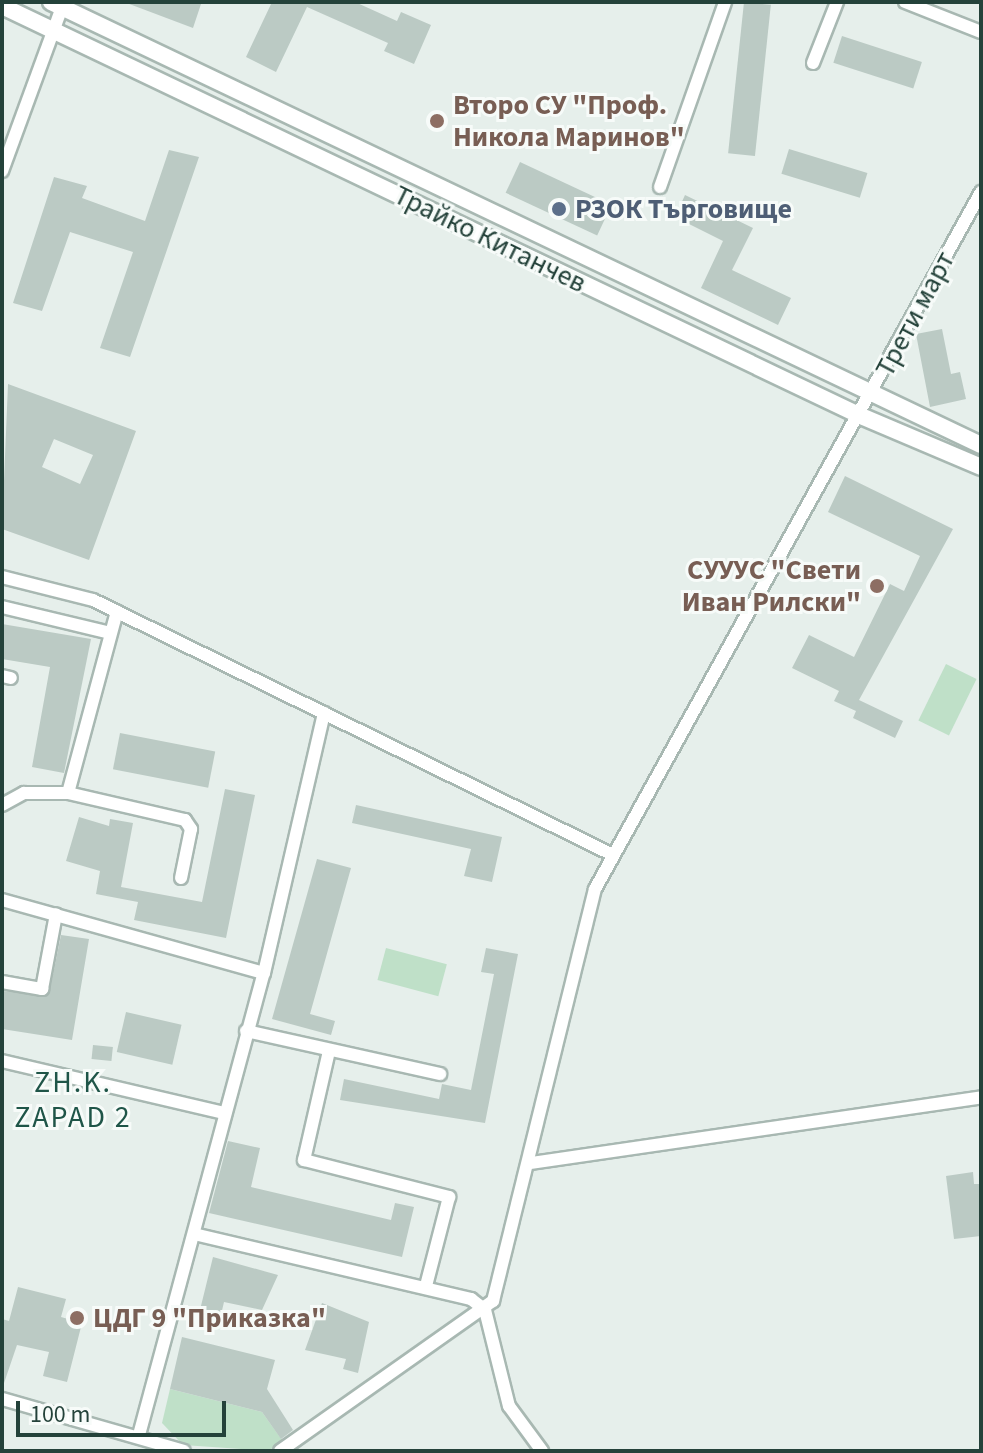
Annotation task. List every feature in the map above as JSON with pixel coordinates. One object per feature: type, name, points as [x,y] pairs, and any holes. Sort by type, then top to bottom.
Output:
[{"type":"street","points":[[660,187],[725,2]]},
{"type":"street","points":[[813,63],[837,2]]},
{"type":"street","points":[[905,2],[981,32]]},
{"type":"street","points":[[2,171],[54,30],[59,4]]},
{"type":"street","name":"Трайко Китанчев","points":[[59,4],[981,445]]},
{"type":"street","name":"Трайко Китанчев","points":[[2,6],[861,416],[981,467]]},
{"type":"street","name":"Трети март","points":[[485,1310],[497,1292],[531,1163],[586,916],[613,855],[861,416],[981,192]]},
{"type":"street","points":[[2,577],[117,611],[613,855]]},
{"type":"street","points":[[2,607],[110,633]]},
{"type":"street","points":[[68,793],[117,611]]},
{"type":"street","points":[[139,1435],[194,1234],[223,1113],[264,973],[324,713]]},
{"type":"street","points":[[2,805],[24,793],[68,793],[190,823],[181,878]]},
{"type":"street","points":[[2,900],[264,973]]},
{"type":"street","points":[[2,982],[42,989],[56,914]]},
{"type":"street","points":[[246,1031],[440,1074]]},
{"type":"street","points":[[329,1051],[304,1160],[449,1197],[426,1286]]},
{"type":"street","points":[[2,1061],[223,1113]]},
{"type":"street","points":[[531,1163],[981,1097]]},
{"type":"street","points":[[194,1234],[426,1286],[485,1310]]},
{"type":"street","points":[[280,1451],[485,1310]]},
{"type":"street","points":[[485,1310],[509,1406],[542,1451]]},
{"type":"street","points":[[2,1399],[139,1435],[184,1451]]},
{"type":"green space","points":[[946,664],[977,679],[949,736],[918,721]]},
{"type":"green space","points":[[386,948],[447,964],[438,996],[377,980]]},
{"type":"green space","points":[[170,1389],[262,1412],[282,1440],[269,1451],[183,1445],[162,1423]]},
{"type":"building","points":[[124,2],[194,2],[201,4],[193,28]]},
{"type":"building","points":[[272,2],[355,2],[397,21],[401,12],[431,25],[414,64],[384,51],[388,43],[307,7],[276,72],[246,57]]},
{"type":"building","points":[[744,2],[771,5],[755,156],[728,153]]},
{"type":"building","points":[[842,36],[922,62],[913,89],[833,63]]},
{"type":"building","points":[[789,149],[867,173],[860,198],[781,174]]},
{"type":"building","points":[[169,150],[199,157],[130,357],[100,348],[133,252],[70,232],[42,311],[13,303],[54,177],[87,186],[82,198],[145,221]]},
{"type":"building","points":[[520,162],[612,205],[597,235],[506,193]]},
{"type":"building","points":[[685,195],[753,228],[732,270],[791,298],[778,325],[701,288],[723,241],[675,217]]},
{"type":"building","points":[[942,329],[951,374],[960,372],[966,399],[930,407],[916,334]]},
{"type":"building","points":[[8,384],[136,431],[89,560],[2,529]],"holes":[[[54,439],[93,455],[80,484],[42,467]]]},
{"type":"building","points":[[845,476],[953,529],[859,700],[903,721],[895,738],[853,718],[856,711],[834,701],[839,691],[792,668],[809,635],[854,657],[890,584],[904,591],[920,556],[828,512]]},
{"type":"building","points":[[2,624],[91,639],[64,773],[32,767],[50,667],[2,659]]},
{"type":"building","points":[[120,733],[215,752],[208,788],[113,769]]},
{"type":"building","points":[[225,789],[255,795],[226,938],[134,920],[138,902],[96,894],[100,871],[66,861],[79,817],[109,826],[110,819],[133,823],[121,887],[202,902]]},
{"type":"building","points":[[356,805],[502,837],[492,882],[464,876],[471,849],[352,823]]},
{"type":"building","points":[[317,859],[351,868],[310,1014],[335,1021],[331,1035],[272,1019]]},
{"type":"building","points":[[61,935],[89,939],[72,1040],[2,1029],[2,991],[49,994]]},
{"type":"building","points":[[486,948],[518,954],[485,1123],[340,1100],[344,1079],[439,1099],[442,1084],[471,1090],[494,974],[481,972]]},
{"type":"building","points":[[126,1012],[182,1025],[172,1065],[117,1052]]},
{"type":"building","points":[[93,1045],[113,1047],[111,1061],[92,1059]]},
{"type":"building","points":[[228,1141],[260,1148],[251,1187],[391,1220],[395,1203],[414,1207],[402,1257],[209,1213]]},
{"type":"building","points":[[973,1172],[974,1184],[981,1184],[981,1236],[954,1239],[946,1176]]},
{"type":"building","points":[[213,1257],[278,1275],[262,1310],[224,1302],[220,1319],[199,1314]]},
{"type":"building","points":[[18,1287],[66,1299],[61,1317],[82,1323],[67,1382],[43,1376],[49,1352],[17,1345],[2,1389],[2,1319],[9,1321]]},
{"type":"building","points":[[322,1303],[369,1322],[358,1373],[343,1369],[346,1359],[305,1350]]},
{"type":"building","points":[[182,1337],[275,1360],[267,1389],[293,1430],[281,1439],[262,1412],[170,1389]]},
{"type":"place","name":"Второ СУ \"Проф. Никола Маринов\"","points":[[437,121]]},
{"type":"place","name":"РЗОК Търговище","points":[[559,209]]},
{"type":"place","name":"СУУУС \"Свети Иван Рилски\"","points":[[877,586]]},
{"type":"place","name":"ЦДГ 9 \"Приказка\"","points":[[77,1318]]},
{"type":"district","name":"ZH.K. ZAPAD 2","points":[[73,1100]]}]
